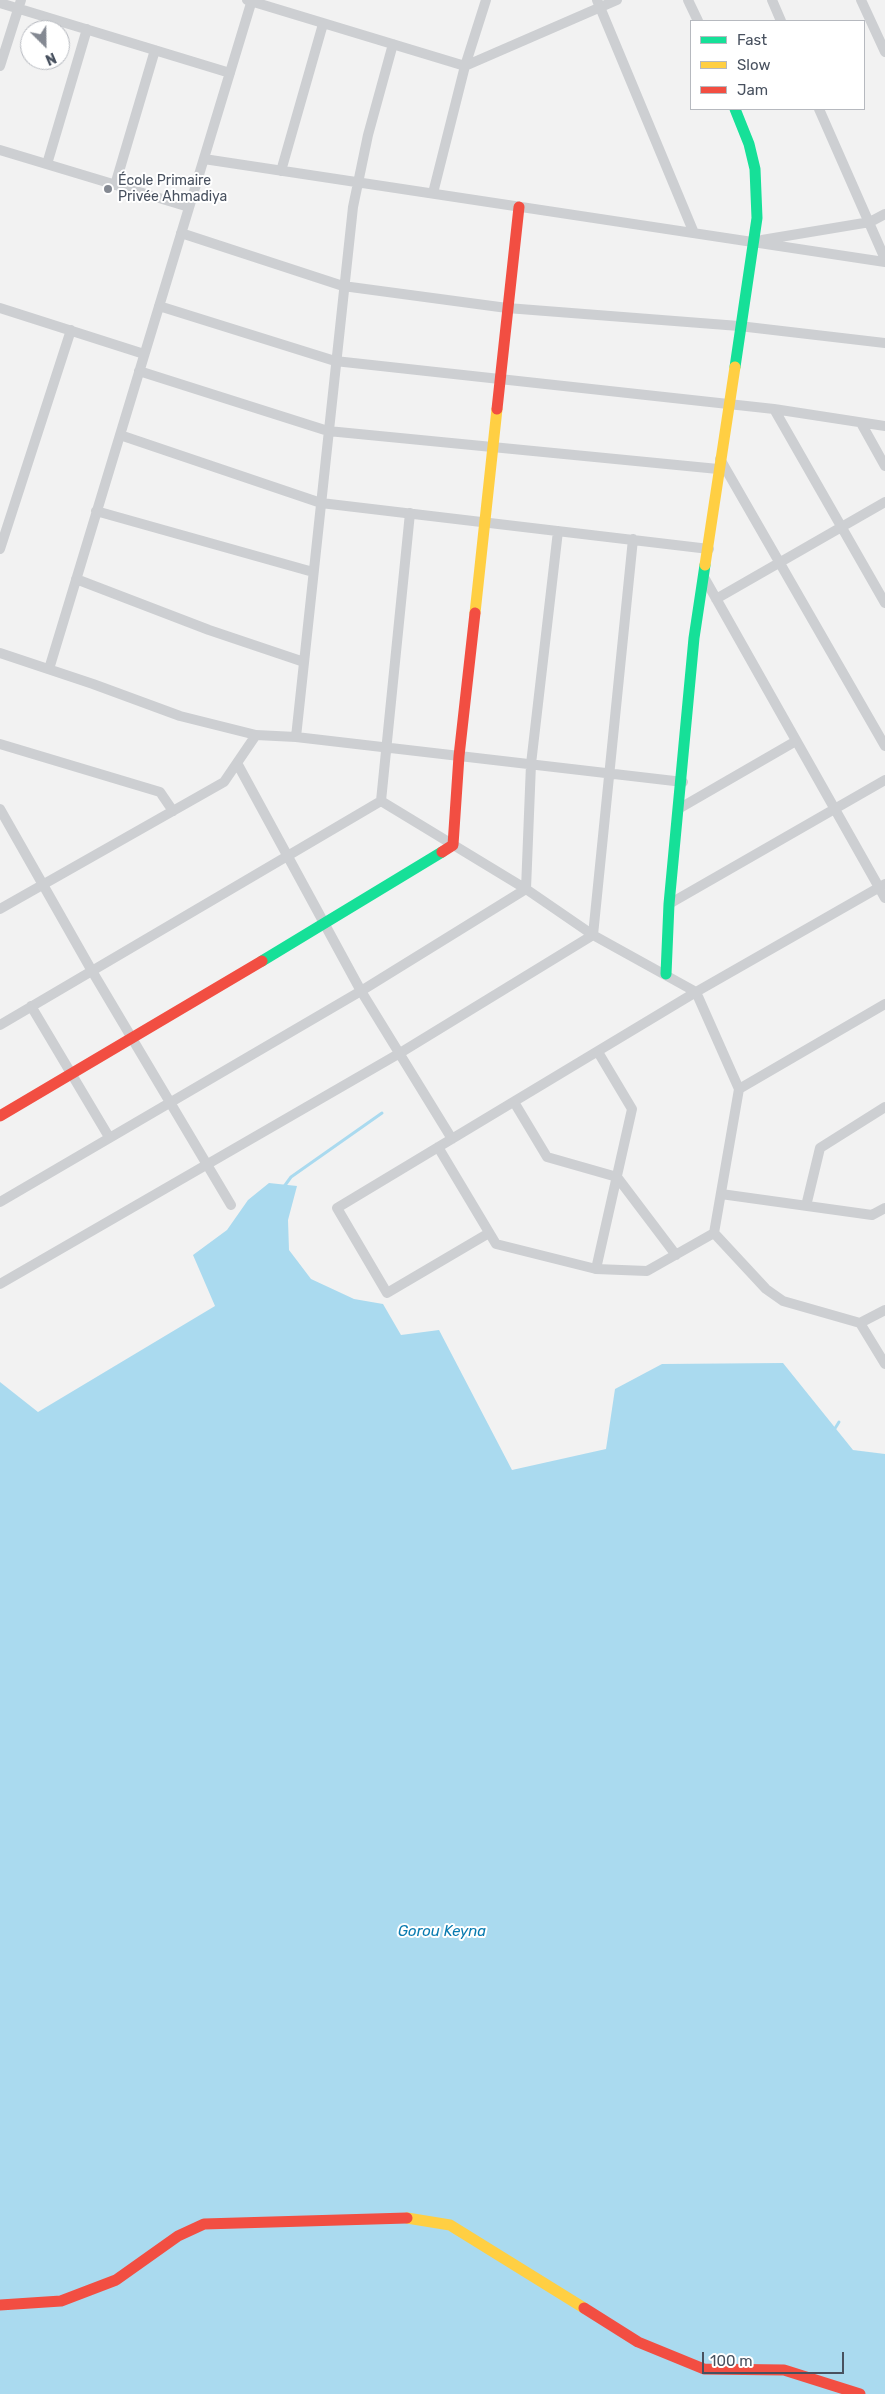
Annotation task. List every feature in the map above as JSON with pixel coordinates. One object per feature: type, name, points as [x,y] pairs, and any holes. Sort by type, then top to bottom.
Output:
[{"type":"street","points":[[49,669],[230,73],[250,0],[464,66],[599,4],[617,0]]},
{"type":"street","points":[[433,194],[464,66],[486,0]]},
{"type":"street","points":[[688,0],[698,20]]},
{"type":"street","points":[[772,0],[781,20]]},
{"type":"street","points":[[862,0],[885,52]]},
{"type":"street","points":[[0,3],[19,4],[87,29],[230,73]]},
{"type":"street","points":[[0,66],[19,4]]},
{"type":"street","points":[[599,4],[694,233]]},
{"type":"street","points":[[281,171],[324,24]]},
{"type":"street","points":[[47,164],[87,29]]},
{"type":"street","points":[[296,737],[343,286],[357,182],[393,44]]},
{"type":"street","points":[[115,185],[156,50]]},
{"type":"street","points":[[666,974],[669,904],[683,782],[694,638],[709,548],[719,463],[758,196],[755,169],[749,144],[735,110]]},
{"type":"street","points":[[204,159],[885,261],[870,222],[819,110]]},
{"type":"street","points":[[0,150],[189,207]]},
{"type":"street","points":[[452,844],[459,756],[491,449],[519,207]]},
{"type":"street","points":[[752,242],[870,222],[885,214]]},
{"type":"street","points":[[181,233],[343,286],[507,308],[739,326],[885,343]]},
{"type":"street","points":[[159,306],[336,361],[774,409],[885,426]]},
{"type":"street","points":[[1,311],[71,330],[144,354]]},
{"type":"street","points":[[0,547],[71,330]]},
{"type":"street","points":[[139,371],[328,431],[491,449],[719,463]]},
{"type":"street","points":[[774,409],[885,603]]},
{"type":"street","points":[[861,423],[885,466]]},
{"type":"street","points":[[120,435],[321,503],[709,548]]},
{"type":"street","points":[[719,463],[780,562],[885,746]]},
{"type":"street","points":[[716,598],[885,502]]},
{"type":"street","points":[[96,511],[313,572]]},
{"type":"street","points":[[381,801],[410,513]]},
{"type":"street","points":[[526,889],[531,764],[558,531]]},
{"type":"street","points":[[593,936],[611,773],[633,539]]},
{"type":"street","points":[[76,579],[209,630],[304,662]]},
{"type":"street","points":[[704,579],[835,809],[882,886],[885,898]]},
{"type":"street","points":[[0,653],[180,716],[256,735],[296,737],[683,782]]},
{"type":"street","points":[[0,908],[224,782],[256,735]]},
{"type":"street","points":[[680,808],[796,741]]},
{"type":"street","points":[[0,744],[160,792],[173,810]]},
{"type":"street","points":[[237,763],[286,857],[361,991],[452,1139]]},
{"type":"street","points":[[669,904],[885,780]]},
{"type":"street","points":[[381,801],[526,889],[593,936],[696,992],[739,1089],[714,1233]]},
{"type":"street","points":[[0,1025],[381,801]]},
{"type":"street","points":[[0,809],[92,971],[231,1204]]},
{"type":"street","points":[[0,1116],[325,924],[452,844]]},
{"type":"street","points":[[489,1233],[387,1293],[337,1208],[696,992],[882,886]]},
{"type":"street","points":[[0,1202],[361,991],[526,889]]},
{"type":"street","points":[[0,1284],[400,1053],[593,936]]},
{"type":"street","points":[[739,1089],[885,1004]]},
{"type":"street","points":[[32,1006],[109,1137]]},
{"type":"street","points":[[596,1269],[632,1109],[598,1052]]},
{"type":"street","points":[[514,1102],[547,1157],[617,1177],[676,1254]]},
{"type":"street","points":[[806,1206],[820,1148],[885,1108]]},
{"type":"street","points":[[438,1147],[496,1244],[596,1269],[647,1271],[714,1233]]},
{"type":"street","points":[[721,1194],[872,1215],[885,1208]]},
{"type":"street","points":[[714,1233],[766,1289],[784,1301],[860,1323],[885,1364]]},
{"type":"street","points":[[860,1323],[885,1310]]},
{"type":"street","points":[[0,2305],[61,2301],[116,2280],[178,2236],[204,2224],[412,2218],[450,2225],[638,2342],[704,2369],[784,2370],[860,2394]]},
{"type":"water","name":"Gorou Keyna","points":[[269,1183],[297,1186],[288,1220],[289,1250],[311,1279],[354,1299],[383,1304],[401,1335],[439,1330],[512,1470],[606,1449],[615,1389],[662,1364],[783,1363],[853,1450],[885,1454],[885,2394],[0,2394],[0,1382],[38,1412],[215,1306],[193,1255],[227,1230],[248,1200]]},
{"type":"waterway","points":[[283,1188],[291,1177],[382,1113]]},
{"type":"waterway","points":[[834,1430],[839,1422]]},
{"type":"traffic: fast","points":[[735,110],[749,144],[755,169],[757,218],[735,367]]},
{"type":"traffic: fast","points":[[666,974],[669,904],[694,638],[705,565]]},
{"type":"traffic: fast","points":[[262,961],[442,852]]},
{"type":"traffic: slow","points":[[705,565],[735,367]]},
{"type":"traffic: slow","points":[[475,613],[497,409]]},
{"type":"traffic: slow","points":[[407,2218],[450,2225],[584,2308]]},
{"type":"traffic: jam","points":[[497,409],[519,207]]},
{"type":"traffic: jam","points":[[442,852],[453,845],[459,756],[475,613]]},
{"type":"traffic: jam","points":[[0,1116],[262,961]]},
{"type":"traffic: jam","points":[[0,2305],[61,2301],[116,2280],[178,2236],[204,2224],[407,2218]]},
{"type":"traffic: jam","points":[[584,2308],[638,2342],[704,2369],[784,2370],[860,2394]]},
{"type":"place","name":"École Primaire Privée Ahmadiya","points":[[108,189]]}]
